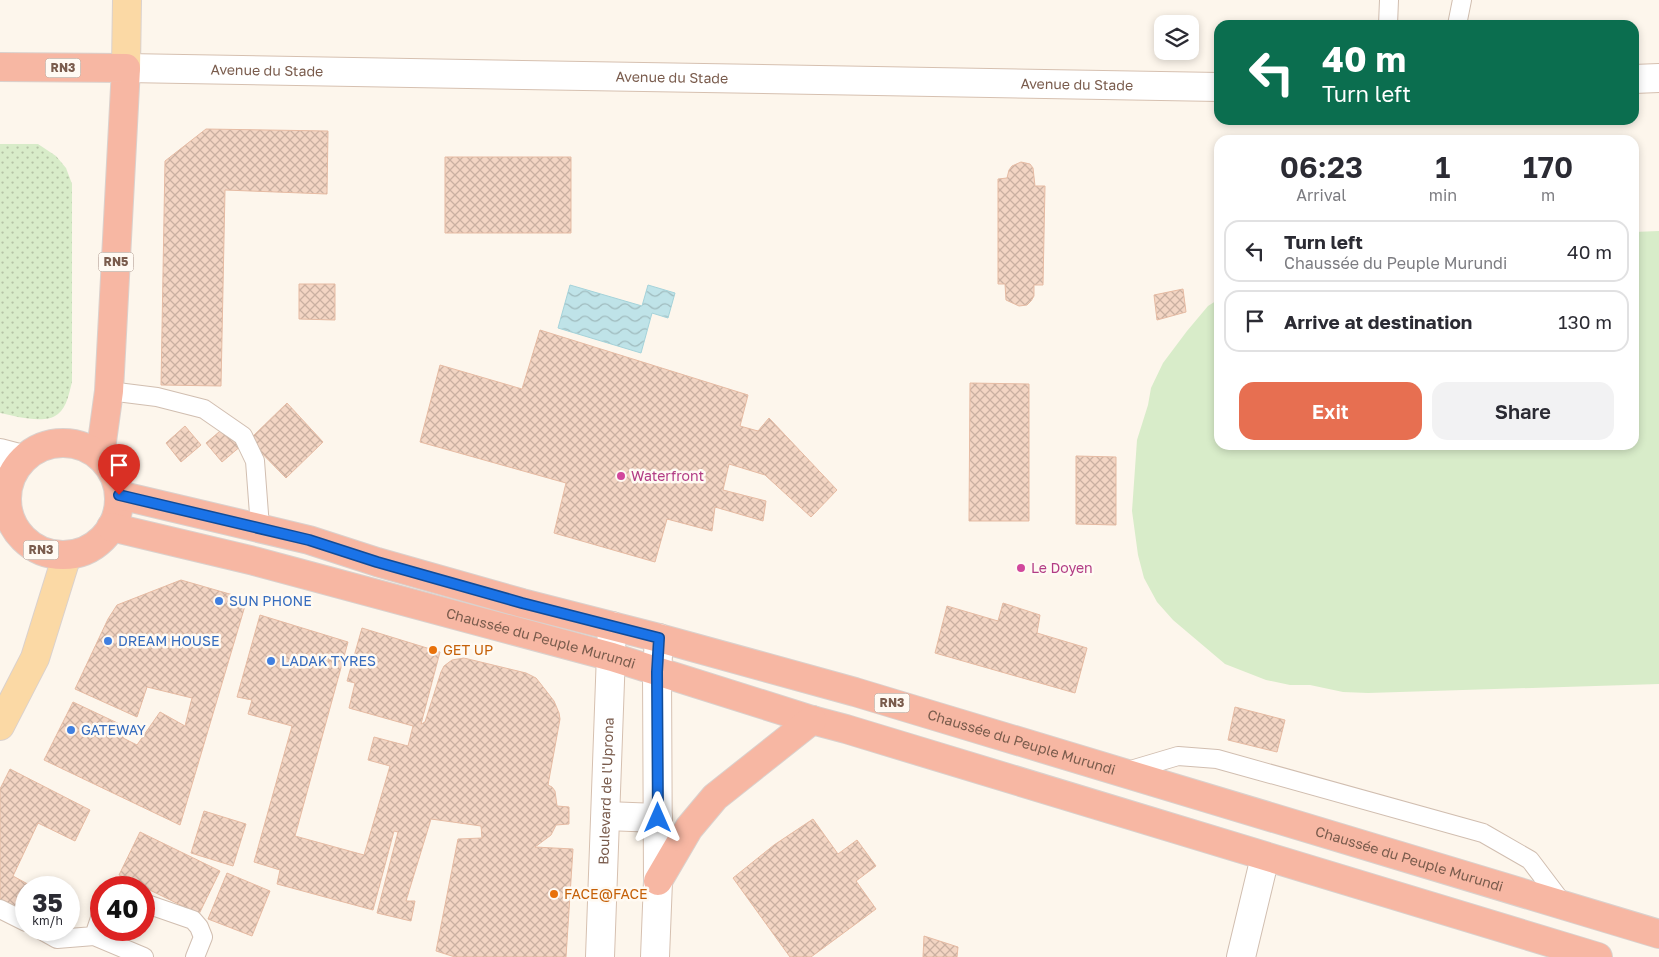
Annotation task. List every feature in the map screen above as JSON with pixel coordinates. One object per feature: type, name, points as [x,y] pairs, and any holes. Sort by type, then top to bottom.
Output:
[{"type":"highway","name":"RN3","points":[[0,68],[126,68]]},
{"type":"highway","name":"RN5","points":[[100,456],[109,391],[126,68]]},
{"type":"highway","name":"RN3","points":[[100,456],[85,447],[69,443],[52,443],[11,456],[13,473],[4,506],[25,541],[44,552],[67,555],[85,551],[100,541],[111,527],[119,495]]},
{"type":"highway","points":[[100,456],[113,474],[119,495]]},
{"type":"highway","name":"Chaussée du Peuple Murundi","points":[[119,495],[309,540],[377,562],[522,603],[659,638],[855,692],[1659,934]]},
{"type":"highway","name":"Chaussée du Peuple Murundi","points":[[111,527],[254,561],[612,656],[657,672],[812,720],[1598,957]]},
{"type":"highway","points":[[658,881],[689,828],[715,796],[812,720]]},
{"type":"main road","name":"RN5","points":[[126,0],[126,68]]},
{"type":"main road","points":[[0,726],[35,658],[67,555]]},
{"type":"street","name":"Avenue du Stade","points":[[126,68],[1214,87]]},
{"type":"street","points":[[1639,79],[1659,78]]},
{"type":"street","name":"Boulevard de l'Uprona","points":[[600,957],[612,626]]},
{"type":"street","points":[[654,957],[658,881],[657,672],[659,638]]},
{"type":"street","points":[[606,816],[658,818]]},
{"type":"street","points":[[1241,957],[1265,857]]},
{"type":"lane","points":[[1388,20],[1389,0]]},
{"type":"lane","points":[[1458,20],[1462,0]]},
{"type":"lane","points":[[109,391],[157,397],[204,409],[243,436],[255,461],[260,527]]},
{"type":"lane","points":[[1122,773],[1178,756],[1217,759],[1483,833],[1530,860],[1564,905]]},
{"type":"lane","points":[[155,907],[193,920],[199,927],[203,936],[196,957]]},
{"type":"lane","points":[[0,909],[15,916]]},
{"type":"lane","points":[[106,941],[144,957]]},
{"type":"green space","points":[[0,144],[38,144],[56,156],[66,168],[72,184],[72,382],[64,408],[58,414],[46,419],[30,419],[0,413]]},
{"type":"green space","points":[[1659,231],[1659,684],[1368,693],[1343,692],[1310,685],[1290,685],[1266,680],[1225,664],[1173,620],[1157,602],[1144,578],[1138,555],[1132,511],[1137,440],[1148,405],[1151,388],[1163,363],[1208,306],[1214,302],[1214,450],[1639,450],[1639,232]]},
{"type":"water","points":[[570,285],[642,306],[648,285],[675,293],[668,318],[652,313],[641,353],[558,328]]},
{"type":"building","points":[[206,129],[328,131],[327,194],[225,190],[221,386],[161,385],[165,161]]},
{"type":"building","points":[[445,157],[571,157],[571,233],[445,233]]},
{"type":"building","points":[[1021,162],[1030,164],[1033,168],[1035,186],[1045,186],[1043,285],[1034,285],[1034,296],[1031,301],[1027,305],[1019,306],[1006,300],[1005,284],[998,284],[998,179],[1007,178],[1012,166]]},
{"type":"building","points":[[299,284],[335,284],[335,320],[299,319]]},
{"type":"building","points":[[1183,289],[1186,312],[1157,320],[1154,295]]},
{"type":"building","points":[[540,330],[748,395],[740,426],[758,431],[769,418],[837,490],[811,517],[765,475],[729,464],[723,490],[766,501],[763,521],[715,507],[712,531],[667,519],[655,562],[554,533],[566,483],[420,442],[440,365],[522,389]]},
{"type":"building","points":[[970,383],[1029,384],[1029,521],[969,521]]},
{"type":"building","points":[[287,403],[323,442],[286,478],[249,440]]},
{"type":"building","points":[[185,426],[201,445],[181,462],[166,443]]},
{"type":"building","points":[[226,426],[242,445],[222,462],[206,443]]},
{"type":"building","points":[[1076,456],[1116,457],[1116,525],[1076,524]]},
{"type":"building","points":[[181,580],[247,599],[180,825],[44,760],[73,702],[128,728],[123,738],[137,745],[160,712],[185,726],[192,698],[147,687],[137,717],[75,689],[108,619],[117,605]]},
{"type":"building","points":[[1003,603],[1040,615],[1037,633],[1087,648],[1075,693],[935,653],[947,606],[998,621]]},
{"type":"building","points":[[260,615],[348,642],[295,836],[364,855],[390,766],[368,760],[374,737],[408,746],[413,726],[349,708],[355,683],[347,681],[362,628],[440,652],[421,724],[425,722],[441,672],[444,666],[452,660],[464,658],[526,673],[536,678],[554,701],[560,719],[548,785],[555,791],[557,806],[569,807],[569,824],[556,825],[551,835],[535,847],[573,849],[566,957],[455,957],[436,951],[458,839],[482,838],[481,826],[431,819],[406,901],[415,901],[411,921],[377,913],[398,832],[394,831],[373,910],[277,884],[280,870],[254,862],[292,726],[248,714],[252,700],[237,697]]},
{"type":"building","points":[[1235,707],[1285,720],[1277,752],[1228,740]]},
{"type":"building","points":[[10,769],[90,810],[75,841],[38,823],[13,876],[15,877],[15,913],[0,905],[0,789]]},
{"type":"building","points":[[204,811],[246,824],[233,866],[191,853]]},
{"type":"building","points":[[813,819],[838,854],[857,840],[876,866],[856,881],[876,909],[811,957],[790,957],[733,878],[774,845]]},
{"type":"building","points":[[140,832],[220,871],[199,914],[155,893],[155,876],[119,875]]},
{"type":"building","points":[[227,873],[270,891],[252,936],[208,919]]},
{"type":"building","points":[[924,936],[958,947],[957,957],[923,957]]},
{"type":"place","name":"Waterfront","points":[[621,476]]},
{"type":"place","name":"Le Doyen","points":[[1021,568]]},
{"type":"place","name":"SUN PHONE","points":[[219,601]]},
{"type":"place","name":"DREAM HOUSE","points":[[108,641]]},
{"type":"place","name":"GET UP","points":[[433,650]]},
{"type":"place","name":"LADAK TYRES","points":[[271,661]]},
{"type":"place","name":"GATEWAY","points":[[71,730]]},
{"type":"place","name":"FACE@FACE","points":[[554,894]]},
{"type":"route","points":[[119,495],[260,527],[522,603],[659,638],[657,672],[658,818]]}]
